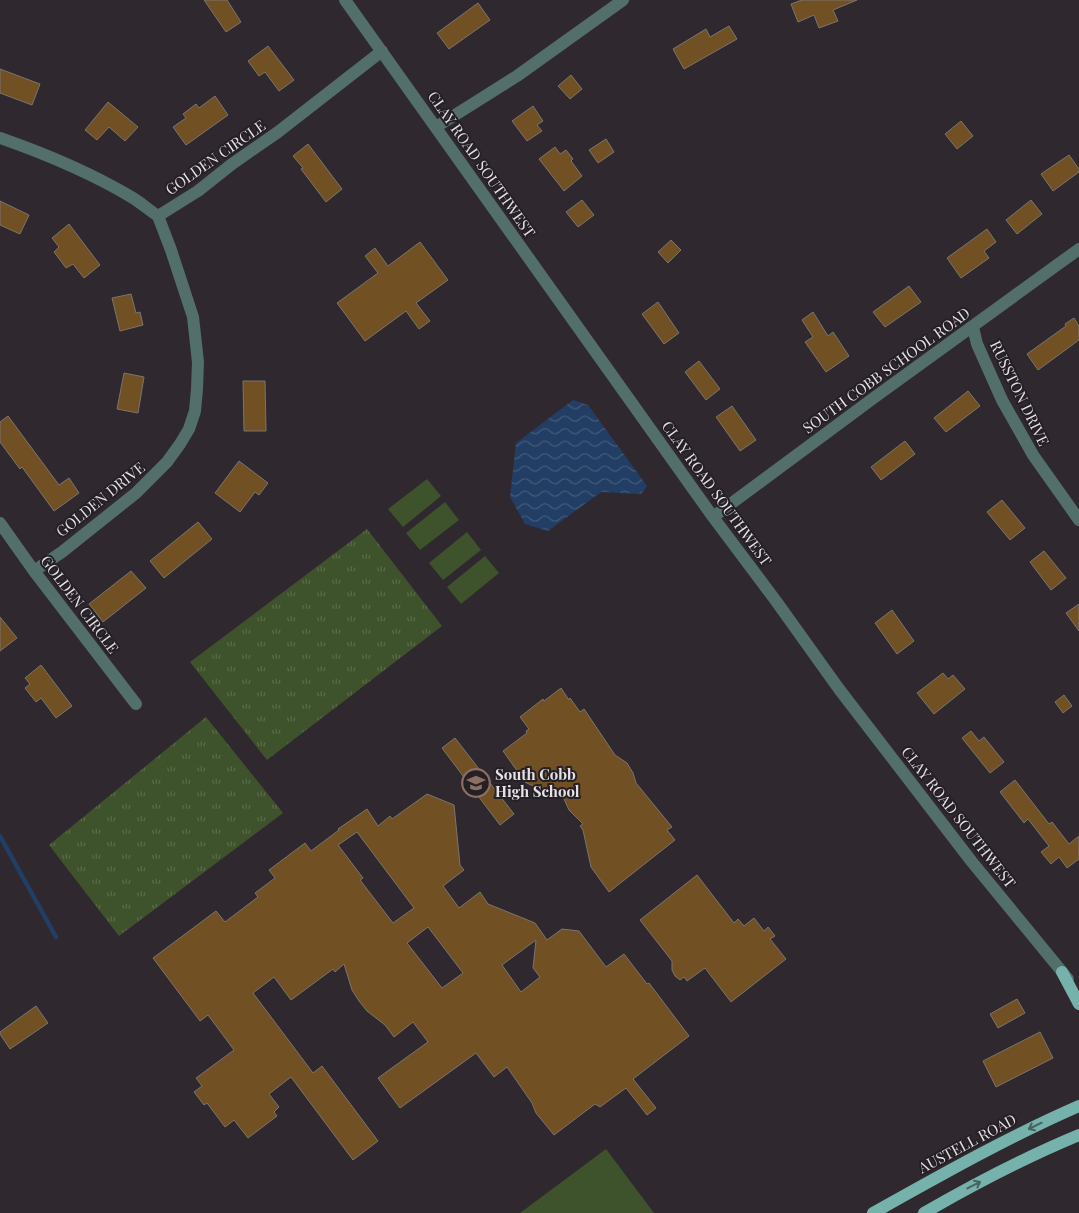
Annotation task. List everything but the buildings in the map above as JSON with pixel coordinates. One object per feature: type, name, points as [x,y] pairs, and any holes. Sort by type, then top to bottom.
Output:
[{"type":"main road","points":[[1062,972],[1079,1004]]},
{"type":"main road","name":"AUSTELL ROAD","points":[[873,1213],[981,1153],[1078,1106]]},
{"type":"main road","points":[[924,1213],[996,1173],[1079,1135]]},
{"type":"street","name":"CLAY ROAD SOUTHWEST","points":[[345,0],[713,517],[839,689],[972,862],[1079,992]]},
{"type":"street","points":[[436,128],[517,76],[623,0]]},
{"type":"street","name":"GOLDEN CIRCLE","points":[[158,216],[198,191],[382,51]]},
{"type":"street","points":[[0,138],[39,152],[101,180],[133,198],[158,216]]},
{"type":"street","name":"GOLDEN DRIVE","points":[[34,571],[62,552],[136,493],[167,462],[189,429],[195,410],[198,362],[193,317],[158,216]]},
{"type":"street","name":"SOUTH COBB SCHOOL ROAD","points":[[713,517],[1079,249]]},
{"type":"street","name":"RUSSTON DRIVE","points":[[973,326],[977,344],[1007,408],[1033,455],[1079,520]]},
{"type":"street","name":"GOLDEN CIRCLE","points":[[0,523],[34,571],[136,704]]},
{"type":"green space","points":[[427,479],[441,496],[403,527],[388,509]]},
{"type":"green space","points":[[445,502],[459,520],[420,550],[406,533]]},
{"type":"green space","points":[[367,529],[442,626],[267,760],[190,662]]},
{"type":"green space","points":[[467,532],[481,550],[443,580],[429,563]]},
{"type":"green space","points":[[485,556],[499,573],[461,604],[447,587]]},
{"type":"green space","points":[[206,717],[283,813],[119,936],[49,845]]},
{"type":"green space","points":[[606,1149],[654,1213],[520,1213]]},
{"type":"water","points":[[573,400],[588,405],[647,486],[641,494],[601,492],[548,531],[525,524],[510,497],[516,443]]},
{"type":"waterway","points":[[0,836],[56,937]]},
{"type":"place","name":"South Cobb High School","points":[[476,783]]}]
